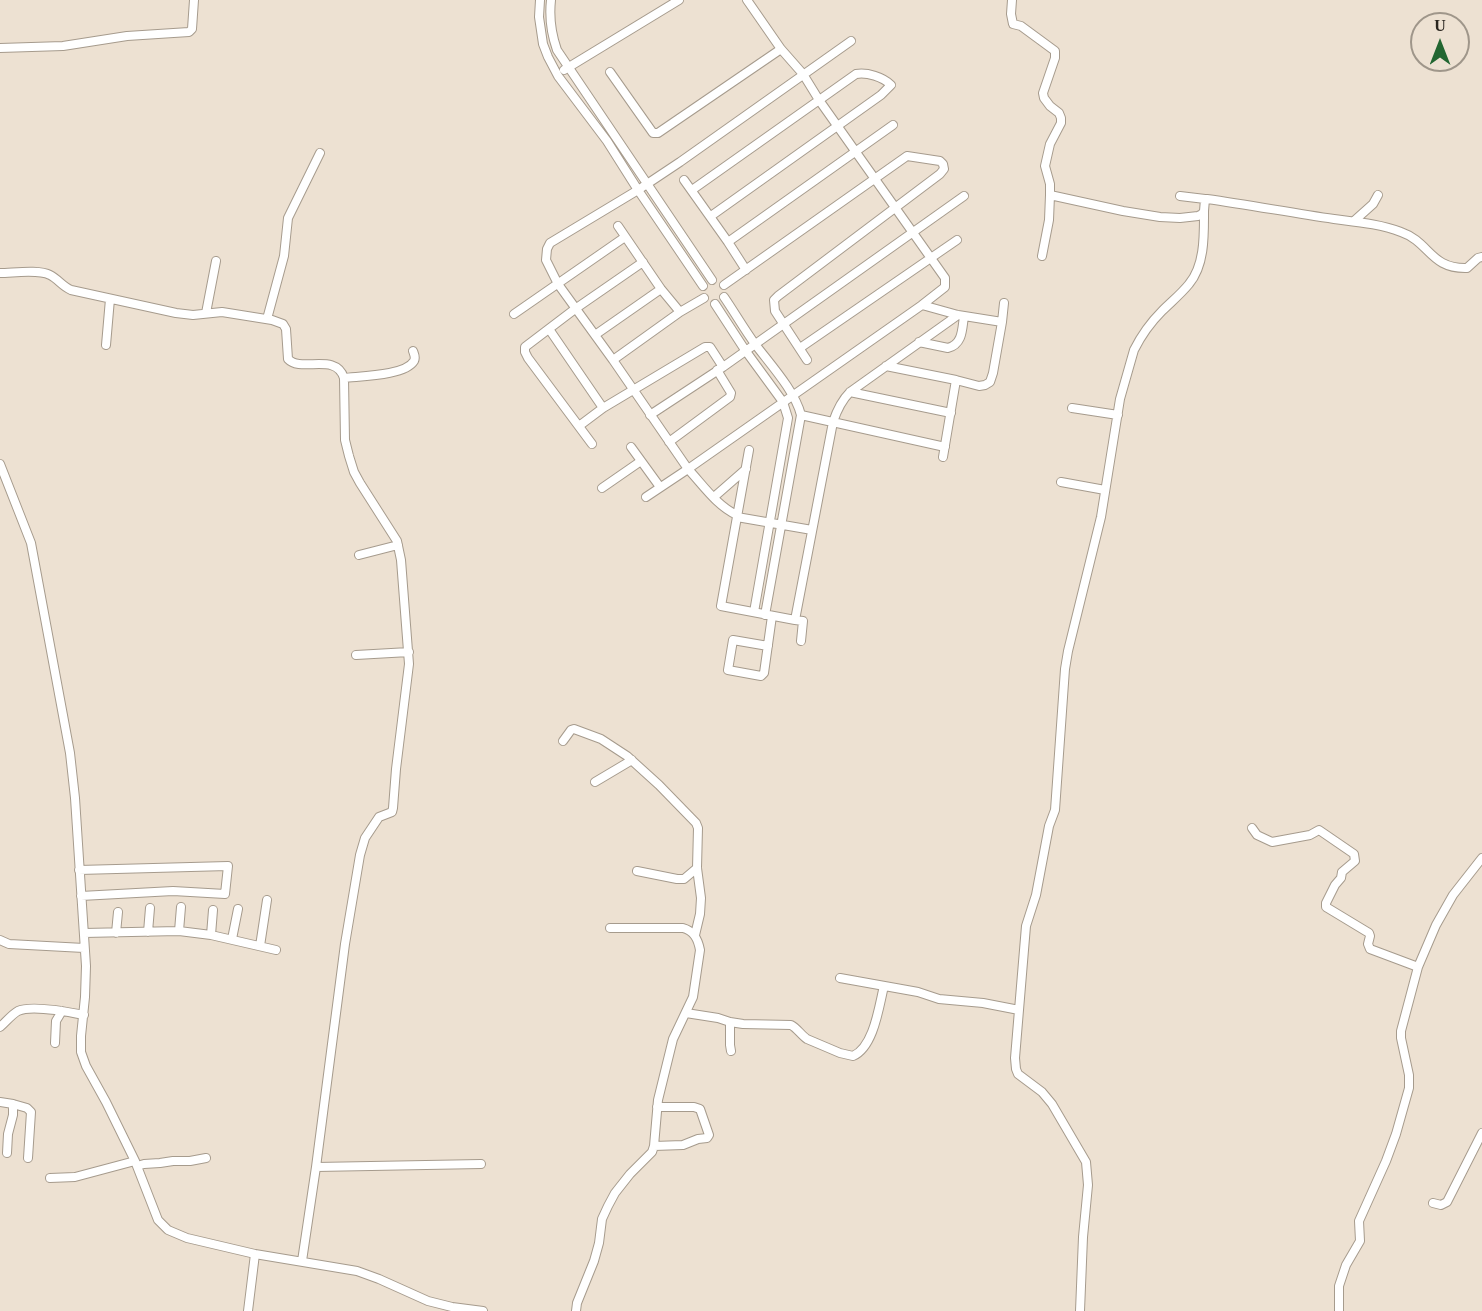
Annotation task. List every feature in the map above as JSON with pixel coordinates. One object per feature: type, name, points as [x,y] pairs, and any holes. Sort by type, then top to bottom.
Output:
[{"type":"street","points":[[0,48],[63,46],[127,36],[189,32],[192,29],[194,0]]},
{"type":"street","points":[[540,0],[538,17],[541,38],[558,76],[607,141],[703,286]]},
{"type":"street","points":[[551,0],[550,23],[557,50],[712,280]]},
{"type":"street","points":[[558,76],[568,67],[679,0]]},
{"type":"street","points":[[646,497],[688,470],[922,305],[945,286],[945,279],[931,258],[803,75],[781,49],[747,0]]},
{"type":"street","points":[[1012,0],[1013,24],[1021,26],[1055,51],[1056,55],[1043,93],[1050,106],[1059,113],[1061,123],[1050,144],[1045,166],[1050,184],[1050,195],[1049,220],[1042,256]]},
{"type":"street","points":[[812,530],[737,517],[720,505],[688,470],[558,284],[546,260],[550,243],[680,162],[851,41]]},
{"type":"street","points":[[610,72],[653,133],[658,133],[781,49]]},
{"type":"street","points":[[692,190],[856,74],[862,73],[889,82],[890,87],[882,95],[711,216]]},
{"type":"street","points":[[728,242],[893,126]]},
{"type":"street","points":[[267,319],[284,256],[288,218],[320,153]]},
{"type":"street","points":[[724,285],[906,156],[940,161],[944,169],[940,174],[774,300],[775,311],[807,360]]},
{"type":"street","points":[[684,180],[711,216],[746,270]]},
{"type":"street","points":[[1050,195],[1160,217],[1198,216],[1203,211]]},
{"type":"street","points":[[1354,221],[1378,195]]},
{"type":"street","points":[[650,415],[720,369],[964,196]]},
{"type":"street","points":[[1180,196],[1354,221],[1401,232],[1416,239],[1436,260],[1449,266],[1467,268],[1482,257]]},
{"type":"street","points":[[1080,1311],[1088,1185],[1086,1162],[1052,1104],[1016,1069],[1018,1010],[1026,926],[1036,895],[1056,802],[1066,660],[1106,490],[1120,399],[1138,342],[1160,313],[1190,283],[1194,275],[1202,252],[1205,199]]},
{"type":"street","points":[[618,226],[661,289],[680,312]]},
{"type":"street","points":[[514,314],[626,237]]},
{"type":"street","points":[[800,348],[957,240]]},
{"type":"street","points":[[206,313],[216,261]]},
{"type":"street","points":[[592,444],[525,352],[525,347],[643,262]]},
{"type":"street","points":[[0,273],[43,272],[70,290],[110,299],[176,313],[193,315],[222,312],[267,319],[283,324],[290,362],[336,367],[342,371],[345,440],[354,472],[398,545],[409,652],[393,808],[392,812],[379,817],[365,838],[360,855],[302,1261]]},
{"type":"street","points":[[715,304],[726,294],[724,285],[712,280],[703,286],[704,298],[715,304],[783,402],[788,418],[754,612]]},
{"type":"street","points":[[595,335],[661,289]]},
{"type":"street","points":[[724,297],[792,396],[801,415],[782,524],[769,615],[768,646],[764,673],[761,676],[728,670],[733,640],[768,646]]},
{"type":"street","points":[[613,360],[680,312],[704,298]]},
{"type":"street","points":[[106,345],[110,299]]},
{"type":"street","points":[[886,366],[979,386],[985,385],[990,382],[1004,303]]},
{"type":"street","points":[[922,305],[961,316],[1002,322]]},
{"type":"street","points":[[795,620],[832,422],[837,409],[850,392],[919,342],[961,316]]},
{"type":"street","points":[[919,342],[953,347],[959,340],[961,316]]},
{"type":"street","points":[[549,329],[603,408]]},
{"type":"street","points":[[579,426],[603,408],[705,347],[710,347],[731,393],[730,397],[669,442]]},
{"type":"street","points":[[344,378],[377,376],[397,371],[414,361],[414,351]]},
{"type":"street","points":[[943,457],[956,380]]},
{"type":"street","points":[[850,392],[951,413]]},
{"type":"street","points":[[1072,408],[1118,415]]},
{"type":"street","points":[[801,415],[945,447]]},
{"type":"street","points":[[631,447],[660,488]]},
{"type":"street","points":[[749,450],[721,606],[803,621],[801,641]]},
{"type":"street","points":[[602,488],[641,461]]},
{"type":"street","points":[[0,464],[34,553],[70,753],[84,933],[86,988],[80,1044],[82,1058],[136,1163],[158,1220],[168,1230],[187,1238],[255,1254],[346,1269],[370,1275],[428,1301],[483,1311]]},
{"type":"street","points":[[714,497],[746,469]]},
{"type":"street","points":[[1061,482],[1106,490]]},
{"type":"street","points":[[359,555],[398,545]]},
{"type":"street","points":[[356,655],[409,652]]},
{"type":"street","points":[[563,741],[571,730],[577,729],[601,739],[632,760],[692,817],[698,828],[701,898],[695,935]]},
{"type":"street","points":[[596,782],[632,760]]},
{"type":"street","points":[[1252,828],[1257,835],[1272,842],[1310,835],[1320,830],[1354,854],[1355,861],[1342,872],[1326,907],[1369,933],[1370,949],[1418,967]]},
{"type":"street","points":[[1339,1311],[1339,1286],[1346,1265],[1360,1241],[1359,1221],[1386,1161],[1409,1088],[1409,1075],[1401,1031],[1418,967],[1436,925],[1453,896],[1482,858]]},
{"type":"street","points":[[79,870],[228,866],[225,894],[173,891],[81,896]]},
{"type":"street","points":[[637,871],[684,879],[698,868]]},
{"type":"street","points":[[260,946],[267,900]]},
{"type":"street","points":[[179,931],[181,907]]},
{"type":"street","points":[[148,932],[150,908]]},
{"type":"street","points":[[232,939],[238,909]]},
{"type":"street","points":[[211,935],[213,910]]},
{"type":"street","points":[[117,933],[118,912]]},
{"type":"street","points":[[576,1311],[594,1261],[602,1219],[608,1206],[615,1193],[654,1146],[657,1107],[670,1049],[693,997],[700,950],[695,935],[682,928],[610,928]]},
{"type":"street","points":[[84,933],[179,931],[232,939],[276,950]]},
{"type":"street","points":[[0,940],[9,944],[84,948]]},
{"type":"street","points":[[840,978],[939,999],[983,1003],[1018,1010]]},
{"type":"street","points":[[686,1013],[752,1025],[793,1026],[807,1039],[853,1056],[863,1050],[869,1039],[884,986]]},
{"type":"street","points":[[0,1027],[22,1010],[62,1011],[84,1015]]},
{"type":"street","points":[[55,1043],[56,1022],[62,1011]]},
{"type":"street","points":[[730,1022],[731,1051]]},
{"type":"street","points":[[0,1102],[27,1108],[31,1112],[28,1158]]},
{"type":"street","points":[[7,1153],[13,1104]]},
{"type":"street","points":[[654,1146],[683,1145],[708,1136],[700,1108],[657,1107]]},
{"type":"street","points":[[1433,1203],[1441,1205],[1447,1202],[1482,1133]]},
{"type":"street","points":[[50,1178],[75,1177],[136,1163],[190,1161],[206,1158]]},
{"type":"street","points":[[316,1167],[481,1164]]},
{"type":"street","points":[[248,1311],[255,1254]]}]
